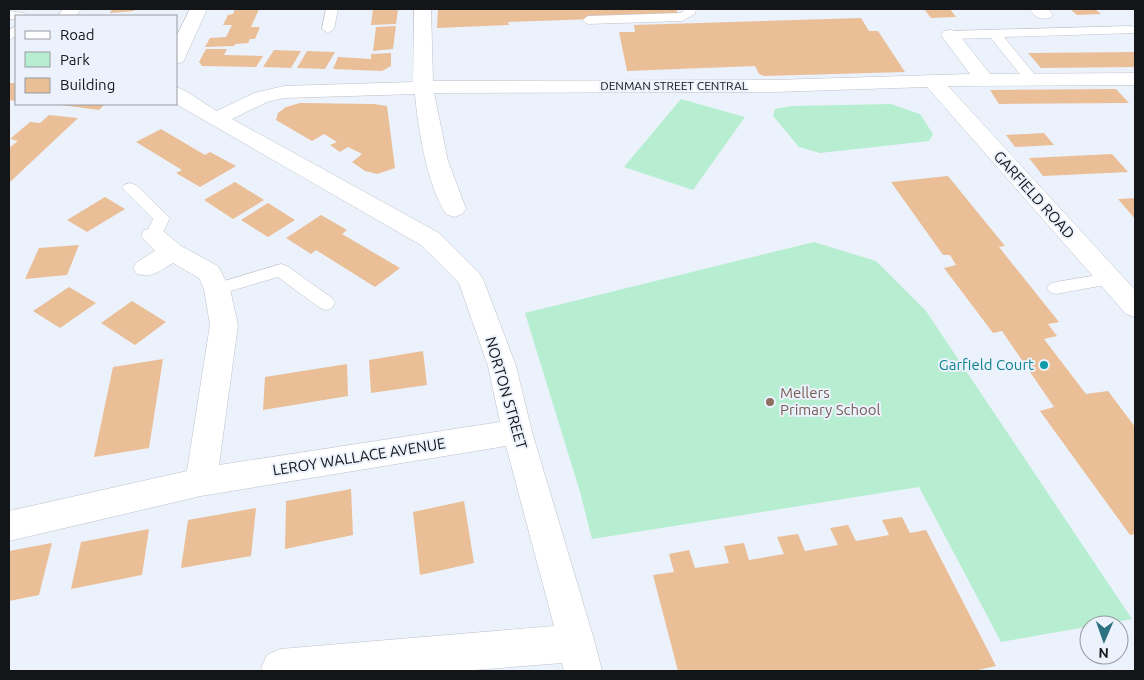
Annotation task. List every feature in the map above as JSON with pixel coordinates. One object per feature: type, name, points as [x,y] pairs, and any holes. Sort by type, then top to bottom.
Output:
[{"type":"street","points":[[178,54],[198,9]]},
{"type":"street","points":[[422,9],[420,42],[431,138],[442,180],[454,210]]},
{"type":"street","points":[[950,35],[985,80]]},
{"type":"street","name":"DENMAN STREET CENTRAL","points":[[218,118],[261,96],[284,92],[424,86],[858,84],[985,80],[1134,80]]},
{"type":"street","name":"GARFIELD ROAD","points":[[933,82],[1135,307]]},
{"type":"street","name":"NORTON STREET","points":[[178,95],[430,239],[470,280],[502,366],[517,432],[580,657]]},
{"type":"street","points":[[146,268],[162,244],[209,272],[218,289],[224,325],[201,482]]},
{"type":"street","name":"LEROY WALLACE AVENUE","points":[[9,526],[201,482],[517,432]]},
{"type":"street","points":[[269,670],[580,657]]},
{"type":"lane","points":[[9,13],[15,9]]},
{"type":"lane","points":[[328,29],[332,9]]},
{"type":"lane","points":[[588,20],[682,18],[689,14],[690,9]]},
{"type":"lane","points":[[950,35],[1131,30]]},
{"type":"lane","points":[[994,34],[1032,80]]},
{"type":"lane","points":[[130,188],[162,218],[162,244]]},
{"type":"lane","points":[[218,289],[281,270],[326,303]]},
{"type":"lane","points":[[1056,288],[1110,279]]},
{"type":"green space","points":[[681,99],[745,117],[693,190],[624,167]]},
{"type":"green space","points":[[891,104],[920,114],[933,134],[929,141],[820,153],[799,147],[773,116],[775,109],[791,106]]},
{"type":"green space","points":[[814,242],[876,261],[926,311],[1132,619],[1129,620],[1129,615],[1079,615],[1079,628],[1001,642],[919,487],[592,539],[580,492],[525,313]]},
{"type":"building","points":[[112,9],[135,9],[134,11],[110,13]]},
{"type":"building","points":[[235,9],[259,9],[251,27],[260,27],[255,39],[250,39],[248,43],[235,44],[234,46],[205,47],[210,38],[226,37],[232,25],[223,25],[228,15],[233,14]]},
{"type":"building","points":[[373,9],[398,9],[396,24],[371,25]]},
{"type":"building","points":[[438,9],[676,9],[679,16],[508,22],[509,25],[437,28]]},
{"type":"building","points":[[924,9],[950,9],[956,17],[931,18]]},
{"type":"building","points":[[1070,9],[1095,9],[1101,14],[1077,15]]},
{"type":"building","points":[[861,18],[869,31],[878,31],[905,72],[764,76],[759,74],[755,66],[627,71],[619,32],[635,32],[634,25]]},
{"type":"building","points":[[396,26],[393,49],[373,51],[376,27]]},
{"type":"building","points":[[206,49],[227,49],[224,55],[263,56],[256,67],[202,66],[199,62]]},
{"type":"building","points":[[274,50],[301,51],[291,68],[263,67]]},
{"type":"building","points":[[307,51],[335,52],[325,69],[297,68]]},
{"type":"building","points":[[1135,52],[1135,67],[1041,68],[1028,53]]},
{"type":"building","points":[[391,53],[391,66],[382,71],[333,69],[338,57],[371,59],[371,54]]},
{"type":"building","points":[[9,83],[15,83],[15,101],[9,100]]},
{"type":"building","points":[[1116,89],[1129,103],[999,104],[990,90]]},
{"type":"building","points":[[300,103],[374,104],[387,106],[395,168],[377,174],[365,171],[352,162],[362,154],[348,147],[340,152],[330,145],[337,142],[324,134],[312,141],[276,120],[278,113],[286,107]]},
{"type":"building","points":[[62,105],[104,105],[99,110]]},
{"type":"building","points":[[49,115],[78,118],[9,183],[9,148],[18,141],[10,139],[30,122],[40,123]]},
{"type":"building","points":[[161,129],[205,155],[210,152],[236,166],[200,187],[176,173],[182,170],[136,142]]},
{"type":"building","points":[[1044,133],[1054,145],[1015,147],[1006,135]]},
{"type":"building","points":[[1112,154],[1128,172],[1043,176],[1029,158]]},
{"type":"building","name":"Garfield Court","points":[[948,176],[1005,246],[999,247],[1059,322],[1048,324],[1057,336],[1044,339],[1086,394],[1108,391],[1135,427],[1135,534],[1130,535],[1040,411],[1054,407],[1002,331],[993,333],[944,268],[956,265],[950,255],[943,255],[891,182]]},
{"type":"building","points":[[235,182],[264,200],[233,219],[204,200]]},
{"type":"building","points":[[105,197],[125,209],[87,232],[67,220]]},
{"type":"building","points":[[1135,198],[1135,219],[1118,199]]},
{"type":"building","points":[[268,203],[295,220],[268,237],[241,220]]},
{"type":"building","points":[[321,215],[347,230],[342,234],[400,268],[375,287],[316,250],[311,254],[286,238]]},
{"type":"building","points":[[79,245],[67,275],[25,279],[39,248]]},
{"type":"building","points":[[69,287],[96,303],[60,328],[33,311]]},
{"type":"building","points":[[132,301],[166,322],[135,345],[101,323]]},
{"type":"building","points":[[423,351],[427,385],[371,393],[369,360]]},
{"type":"building","points":[[163,359],[149,448],[94,457],[113,367]]},
{"type":"building","points":[[347,364],[348,396],[263,410],[265,377]]},
{"type":"building","points":[[351,489],[353,535],[285,549],[286,501]]},
{"type":"building","points":[[464,501],[474,563],[420,575],[413,512]]},
{"type":"building","points":[[256,508],[251,556],[181,568],[188,520]]},
{"type":"building","points":[[902,517],[910,533],[926,530],[996,666],[979,671],[678,671],[653,575],[674,572],[669,554],[689,550],[695,568],[729,563],[724,546],[744,543],[749,560],[784,554],[777,537],[798,534],[805,551],[838,545],[830,528],[848,525],[856,541],[889,535],[882,520]]},
{"type":"building","points":[[149,529],[142,575],[71,589],[81,542]]},
{"type":"building","points":[[52,543],[39,595],[9,601],[9,551]]},
{"type":"place","name":"Garfield Court","points":[[1044,365]]},
{"type":"place","name":"Mellers Primary School","points":[[770,402]]}]
